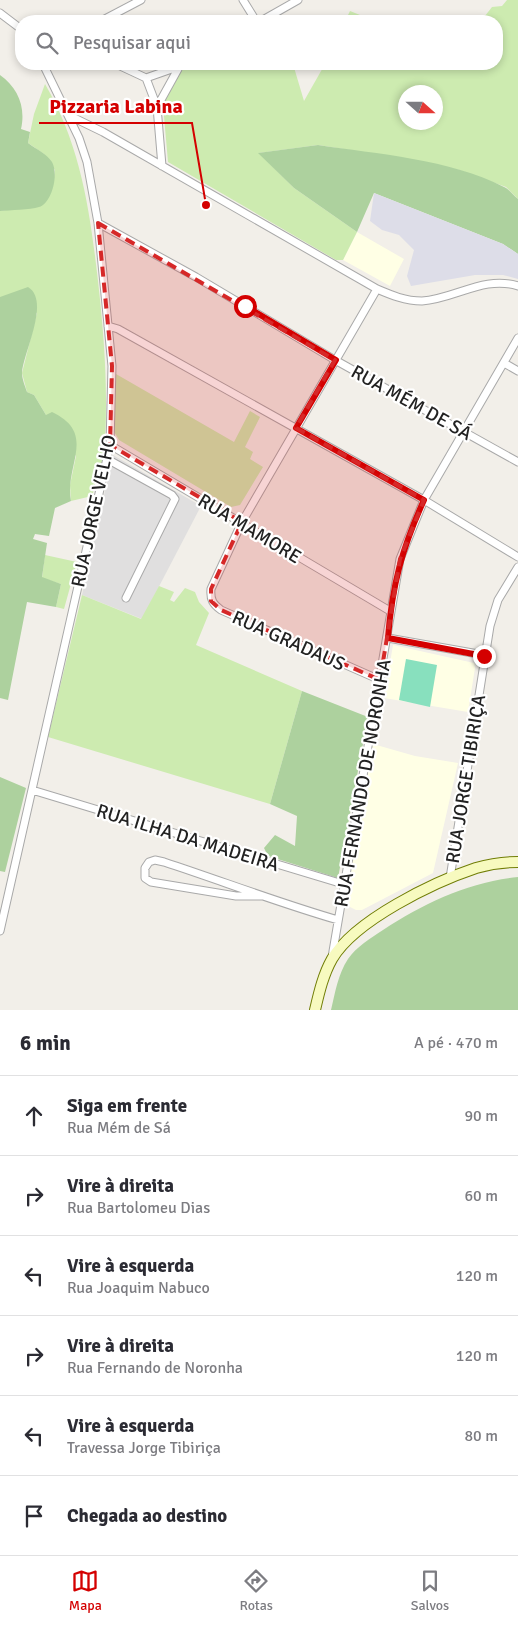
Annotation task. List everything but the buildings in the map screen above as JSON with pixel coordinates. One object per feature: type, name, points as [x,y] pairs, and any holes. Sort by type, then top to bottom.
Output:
[{"type":"main road","points":[[314,1010],[324,976],[332,959],[355,933],[386,911],[450,878],[477,868],[518,862]]},
{"type":"street","points":[[112,15],[141,0]]},
{"type":"street","points":[[243,0],[252,15]]},
{"type":"street","points":[[272,15],[298,0]]},
{"type":"street","points":[[0,13],[15,24]]},
{"type":"street","name":"RUA JORGE VELHO","points":[[0,931],[110,445],[112,366],[98,223],[87,162],[70,116],[46,70]]},
{"type":"street","points":[[129,70],[146,78],[174,70]]},
{"type":"street","points":[[157,107],[177,70]]},
{"type":"street","points":[[146,78],[157,107],[162,166]]},
{"type":"street","points":[[70,116],[103,132],[376,289],[396,297],[424,300],[487,284],[503,283],[518,286]]},
{"type":"street","name":"RUA MÉM DE SÁ","points":[[98,223],[196,277],[336,360],[464,430],[518,462]]},
{"type":"street","points":[[242,522],[376,289]]},
{"type":"street","points":[[108,326],[118,329],[424,500],[518,557]]},
{"type":"street","name":"RUA FERNANDO DE NORONHA","points":[[332,959],[343,884],[402,551],[424,500],[518,338]]},
{"type":"street","points":[[504,363],[518,371]]},
{"type":"street","name":"RUA MAMORE","points":[[110,445],[390,611]]},
{"type":"street","points":[[107,459],[176,499],[126,598]]},
{"type":"street","name":"RUA GRADAUS","points":[[242,522],[211,589],[211,601],[221,610],[380,680]]},
{"type":"street","name":"RUA JORGE TIBIRIÇA","points":[[450,878],[484,656],[494,612],[518,568]]},
{"type":"street","points":[[388,638],[484,656]]},
{"type":"street","name":"RUA ILHA DA MADEIRA","points":[[32,790],[343,884]]},
{"type":"street","points":[[260,896],[236,896],[151,882],[145,878],[145,868],[149,862],[155,860],[164,862],[237,886],[260,896],[338,920]]},
{"type":"highlighted area","points":[[98,223],[335,360],[296,428],[424,500],[400,559],[380,680],[221,610],[211,601],[211,589],[242,522],[110,445],[112,366]]},
{"type":"shaded area","points":[[374,193],[503,244],[518,254],[518,279],[503,275],[475,275],[411,286],[407,276],[414,250],[399,235],[382,230],[370,221]]},
{"type":"shaded area","points":[[357,232],[404,259],[390,286],[343,260]]},
{"type":"shaded area","points":[[113,455],[201,506],[142,619],[82,595]]},
{"type":"shaded area","points":[[393,645],[474,663],[475,668],[468,712],[384,698]]},
{"type":"shaded area","points":[[373,744],[415,756],[458,763],[433,873],[362,910],[356,910],[350,907],[346,895]]},
{"type":"green space","points":[[507,0],[518,0],[518,199],[506,187],[459,170],[400,158],[318,145],[259,153],[294,188],[357,232],[343,260],[336,260],[168,162],[163,105],[178,70],[295,70],[304,101],[322,70],[503,70],[503,15],[486,15],[492,7],[502,6]]},
{"type":"green space","points":[[350,11],[360,15],[348,15]]},
{"type":"green space","points":[[0,75],[12,86],[19,99],[22,113],[21,129],[30,132],[28,143],[47,156],[54,167],[55,174],[51,194],[48,200],[39,207],[0,211]]},
{"type":"green space","points":[[45,84],[67,131],[82,180],[95,255],[104,341],[106,401],[103,455],[92,496],[71,501],[70,485],[76,456],[34,395],[27,392],[22,373],[37,313],[0,297],[0,211],[40,205],[50,194],[53,184],[55,170],[44,154],[28,143],[34,114]]},
{"type":"green space","points":[[318,145],[437,164],[483,178],[506,188],[518,199],[518,254],[503,244],[374,193],[357,232],[294,188],[258,153]]},
{"type":"green space","points":[[28,287],[34,294],[37,304],[34,328],[23,364],[24,382],[27,392],[34,395],[46,415],[52,412],[66,421],[73,430],[76,440],[76,451],[70,488],[71,501],[55,508],[49,536],[35,534],[33,539],[47,543],[42,577],[61,584],[56,607],[27,602],[8,700],[0,698],[0,297]]},
{"type":"green space","points":[[116,374],[234,442],[250,411],[260,417],[245,447],[253,452],[250,459],[263,467],[240,505],[231,507],[119,440],[113,430]]},
{"type":"green space","points":[[45,555],[77,562],[64,609],[56,607],[61,584],[42,578]]},
{"type":"green space","points":[[159,586],[174,592],[170,600],[174,602],[185,588],[195,592],[199,602],[209,613],[196,645],[302,691],[270,804],[48,737],[82,595],[141,619]]},
{"type":"green space","points":[[406,659],[437,665],[430,707],[399,700]]},
{"type":"green space","points":[[302,691],[368,717],[338,878],[268,856],[264,848],[275,835],[295,846],[297,816],[270,804]]},
{"type":"green space","points":[[0,777],[26,788],[5,872],[0,871]]},
{"type":"green space","points":[[518,877],[518,1010],[331,1010],[337,984],[348,959],[369,940],[414,911],[448,895],[482,884]]},
{"type":"place","name":"Pizzaria Labina","points":[[206,205]]},
{"type":"route","points":[[245,306],[336,360],[296,428],[424,500],[400,559],[390,611],[388,638],[484,656]]}]
